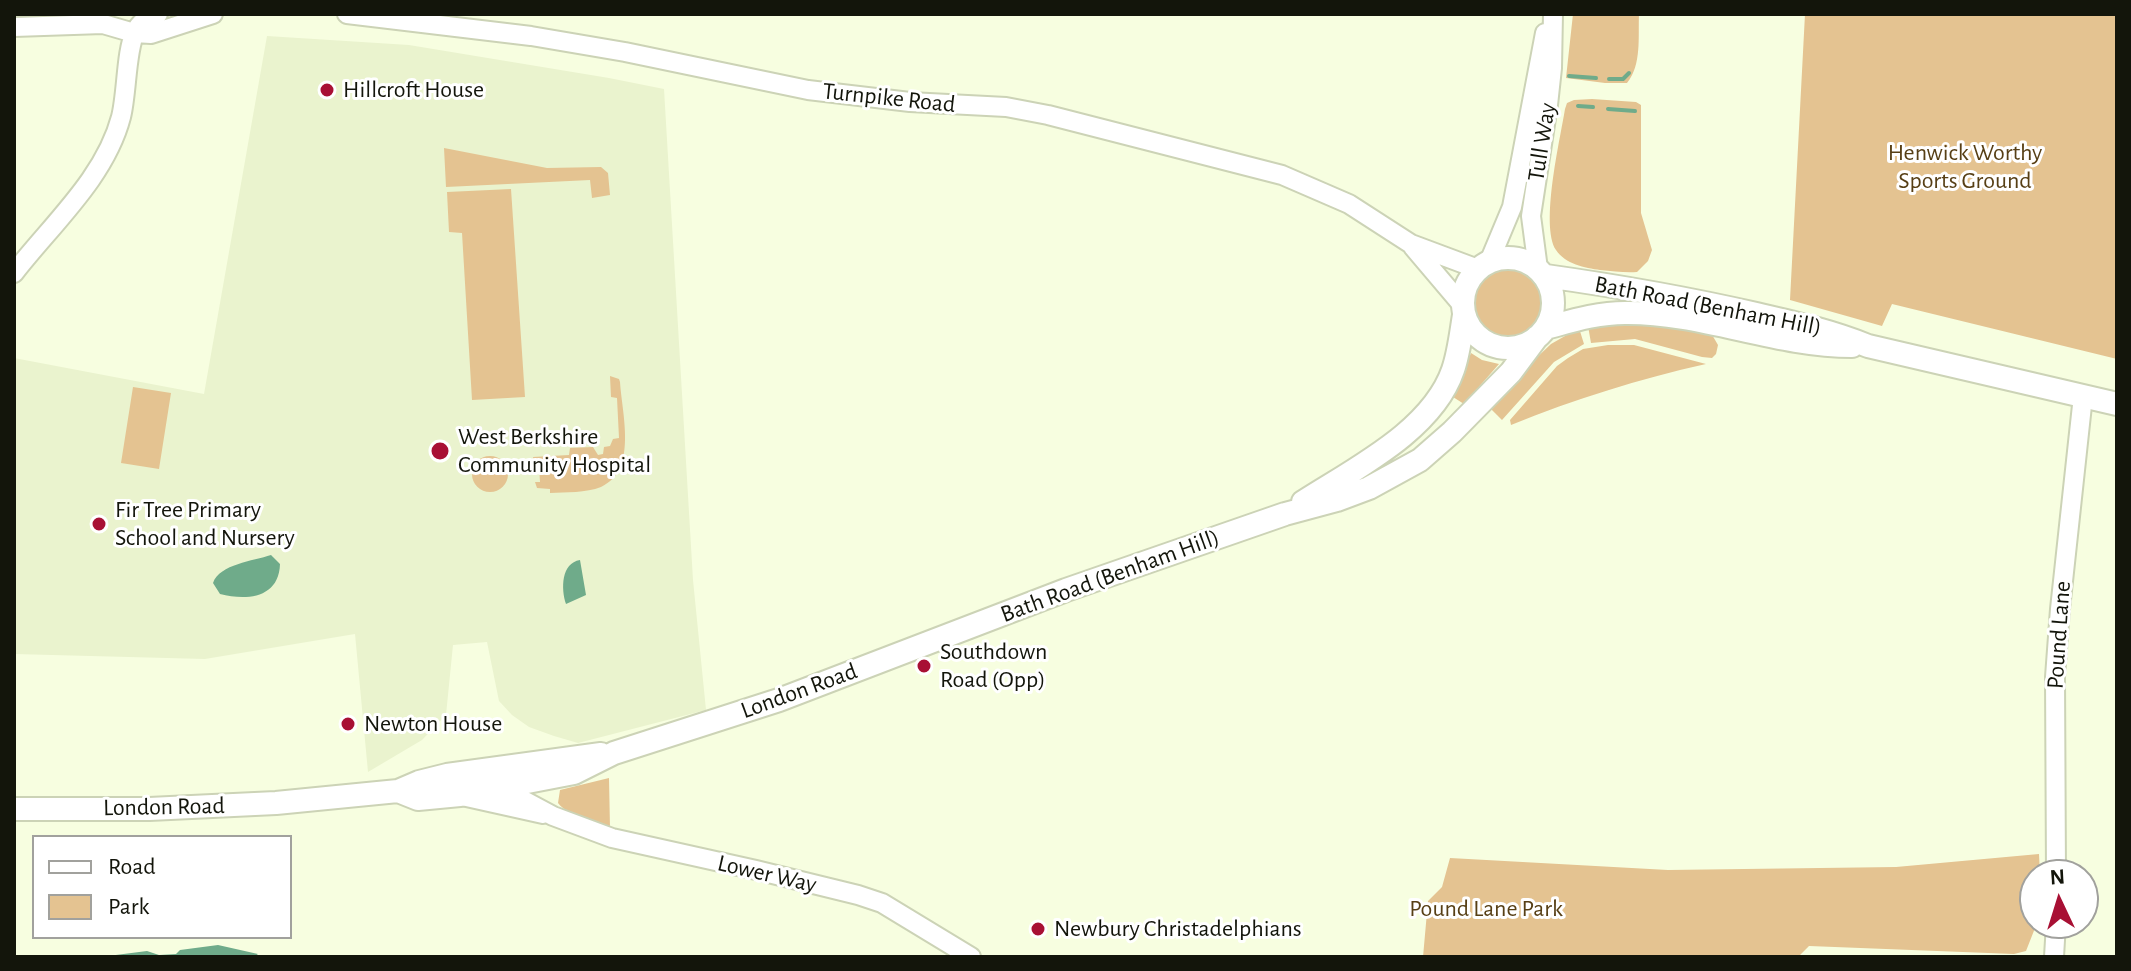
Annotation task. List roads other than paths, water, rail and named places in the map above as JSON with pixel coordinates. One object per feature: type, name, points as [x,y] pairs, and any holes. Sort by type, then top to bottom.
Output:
[{"type":"main road","points":[[1515,259],[1542,273],[1552,294],[1552,308],[1541,333],[1519,347],[1491,345],[1470,328],[1463,310],[1464,290],[1484,266],[1515,259]]},
{"type":"main road","name":"Bath Road (Benham Hill)","points":[[1542,273],[1632,288],[1831,331],[1868,346],[2117,404]]},
{"type":"main road","name":"Bath Road (Benham Hill)","points":[[1285,514],[1383,451],[1427,413],[1453,371],[1463,310]]},
{"type":"main road","name":"Bath Road (Benham Hill)","points":[[981,623],[1066,590],[1369,488],[1420,460],[1452,432],[1511,372],[1541,333],[1581,317],[1647,313],[1828,346],[1868,346]]},
{"type":"main road","name":"London Road","points":[[18,811],[203,808],[398,791],[419,782],[502,787],[559,777],[614,753],[779,700],[981,623]]},
{"type":"main road","name":"London Road","points":[[459,785],[510,765],[614,753]]},
{"type":"street","points":[[14,273],[84,187],[107,151],[120,120],[134,33],[146,18],[158,14]]},
{"type":"street","points":[[14,27],[103,24],[134,33],[151,34],[213,14]]},
{"type":"street","name":"Turnpike Road","points":[[347,14],[531,36],[808,90],[910,102],[1006,107],[1048,115],[1282,175],[1349,204],[1411,244],[1484,266]]},
{"type":"street","name":"Tull Way","points":[[1484,266],[1512,207],[1538,65],[1551,14]]},
{"type":"street","name":"Tull Way","points":[[1542,273],[1532,236],[1531,216],[1552,68],[1551,14]]},
{"type":"street","name":"Turnpike Road","points":[[1411,244],[1463,310]]},
{"type":"street","name":"Pound Lane","points":[[2056,859],[2054,711],[2057,645],[2083,396]]},
{"type":"street","points":[[553,816],[549,795],[559,777]]},
{"type":"street","name":"Lower Way","points":[[459,785],[527,813],[553,816]]},
{"type":"street","name":"Lower Way","points":[[502,787],[553,816],[612,838],[882,903],[971,957]]},
{"type":"waterway","points":[[1609,79],[1623,79],[1629,73]]},
{"type":"waterway","points":[[1569,76],[1596,78]]},
{"type":"waterway","points":[[1578,106],[1593,107]]},
{"type":"waterway","points":[[1608,109],[1635,111]]},
{"type":"place","name":"Hillcroft House","points":[[327,90]]},
{"type":"place","name":"West Berkshire Community Hospital","points":[[440,451]]},
{"type":"place","name":"Fir Tree Primary School and Nursery","points":[[99,524]]},
{"type":"place","name":"Southdown Road (Opp)","points":[[924,666]]},
{"type":"place","name":"Newton House","points":[[348,724]]},
{"type":"place","name":"Newbury Christadelphians","points":[[1038,929]]},
{"type":"park label","name":"Henwick Worthy Sports Ground","points":[[1965,167]]},
{"type":"park label","name":"Pound Lane Park","points":[[1486,909]]}]
